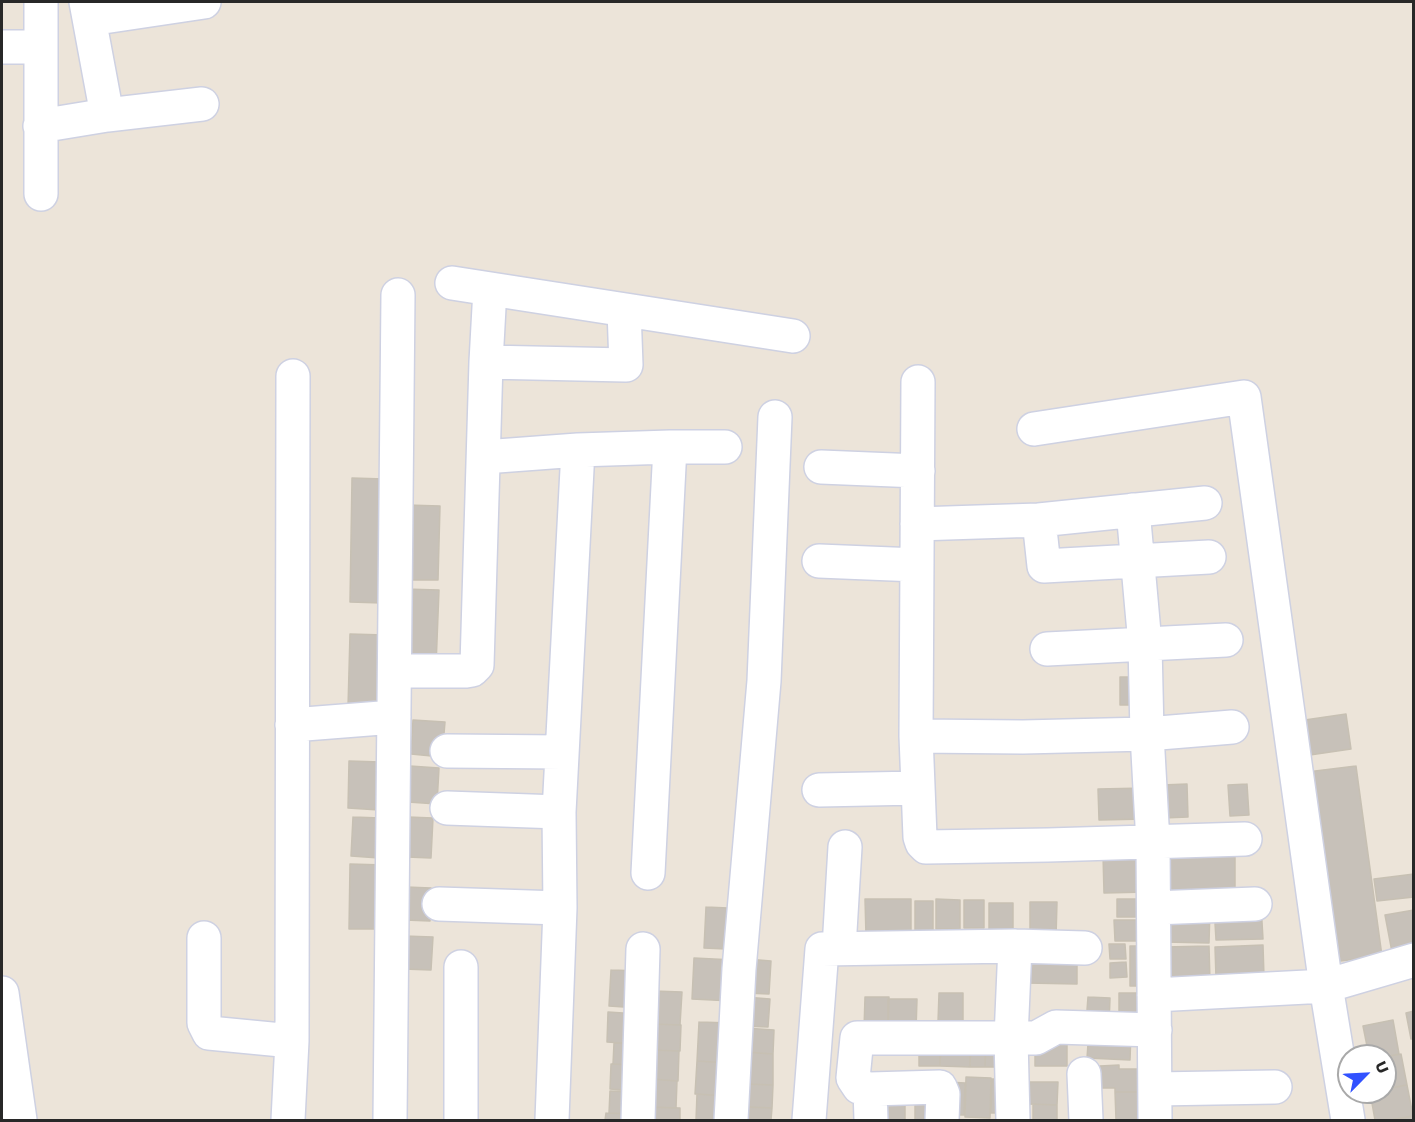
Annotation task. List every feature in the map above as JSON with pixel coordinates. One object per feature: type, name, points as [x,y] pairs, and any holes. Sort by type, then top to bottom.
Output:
[{"type":"street","points":[[41,2],[41,194]]},
{"type":"street","points":[[107,115],[88,10],[204,2]]},
{"type":"street","points":[[2,47],[40,47]]},
{"type":"street","points":[[40,126],[107,115],[201,104]]},
{"type":"street","points":[[452,283],[793,336]]},
{"type":"street","points":[[395,672],[466,671],[472,670],[477,665],[490,289]]},
{"type":"street","points":[[390,1120],[398,296]]},
{"type":"street","points":[[486,362],[626,365],[624,310]]},
{"type":"street","points":[[288,1120],[292,1041],[293,376]]},
{"type":"street","points":[[918,382],[916,736],[922,843],[926,847],[1245,839]]},
{"type":"street","points":[[1034,429],[1244,397],[1326,986],[1348,1120]]},
{"type":"street","points":[[731,1120],[739,969],[764,681],[775,417]]},
{"type":"street","points":[[648,873],[670,447]]},
{"type":"street","points":[[484,457],[578,450],[725,447]]},
{"type":"street","points":[[552,1120],[560,908],[559,812],[578,450]]},
{"type":"street","points":[[821,467],[918,471]]},
{"type":"street","points":[[917,524],[1039,520],[1204,503]]},
{"type":"street","points":[[1132,510],[1144,644],[1153,843],[1155,1105],[1275,1087]]},
{"type":"street","points":[[1039,520],[1044,566],[1209,557]]},
{"type":"street","points":[[819,561],[917,565]]},
{"type":"street","points":[[1047,649],[1226,640]]},
{"type":"street","points":[[292,725],[394,717]]},
{"type":"street","points":[[916,736],[1023,737],[1147,734],[1232,727]]},
{"type":"street","points":[[447,751],[562,752]]},
{"type":"street","points":[[819,790],[918,788]]},
{"type":"street","points":[[447,808],[559,812]]},
{"type":"street","points":[[839,948],[845,847]]},
{"type":"street","points":[[439,904],[560,908]]},
{"type":"street","points":[[1154,908],[1255,904]]},
{"type":"street","points":[[204,938],[204,1023],[209,1033],[292,1041]]},
{"type":"street","points":[[1013,1120],[1011,1038],[1015,946]]},
{"type":"street","points":[[809,1120],[822,949],[1015,946],[1085,948]]},
{"type":"street","points":[[638,1120],[643,948]]},
{"type":"street","points":[[1154,995],[1326,986],[1413,960]]},
{"type":"street","points":[[461,966],[461,1120]]},
{"type":"street","points":[[2,993],[13,1113]]},
{"type":"street","points":[[815,1035],[857,1038],[1036,1038],[1056,1027],[1155,1030]]},
{"type":"street","points":[[857,1038],[853,1078],[859,1087],[870,1089],[940,1088],[943,1094],[942,1120]]},
{"type":"street","points":[[1084,1074],[1086,1120]]},
{"type":"street","points":[[870,1089],[871,1120]]},
{"type":"building","points":[[352,478],[384,479],[382,603],[350,602]]},
{"type":"building","points":[[407,505],[440,506],[438,580],[406,580]]},
{"type":"building","points":[[404,589],[439,590],[436,666],[401,664]]},
{"type":"building","points":[[350,634],[385,635],[382,708],[348,707]]},
{"type":"building","points":[[1120,677],[1143,677],[1143,705],[1120,705]]},
{"type":"building","points":[[1346,714],[1351,749],[1303,756],[1298,721]]},
{"type":"building","points":[[413,720],[445,722],[442,757],[411,754]]},
{"type":"building","points":[[349,761],[381,762],[379,810],[348,808]]},
{"type":"building","points":[[410,766],[439,768],[437,804],[408,802]]},
{"type":"building","points":[[1356,766],[1382,956],[1332,962],[1307,772]]},
{"type":"building","points":[[1187,784],[1188,817],[1163,818],[1162,785]]},
{"type":"building","points":[[1247,784],[1249,815],[1230,816],[1228,785]]},
{"type":"building","points":[[1145,788],[1146,819],[1099,820],[1098,789]]},
{"type":"building","points":[[353,817],[381,818],[379,858],[351,856]]},
{"type":"building","points":[[408,817],[433,818],[431,858],[407,857]]},
{"type":"building","points":[[1161,849],[1235,849],[1235,894],[1161,893]]},
{"type":"building","points":[[1147,854],[1148,892],[1104,893],[1103,855]]},
{"type":"building","points":[[350,864],[384,865],[382,929],[349,929]]},
{"type":"building","points":[[1414,874],[1414,897],[1377,901],[1374,879]]},
{"type":"building","points":[[406,887],[431,888],[430,921],[405,920]]},
{"type":"building","points":[[865,899],[911,899],[911,936],[866,936]]},
{"type":"building","points":[[936,899],[960,900],[960,929],[936,929]]},
{"type":"building","points":[[1117,899],[1148,899],[1149,917],[1117,917]]},
{"type":"building","points":[[964,900],[984,900],[984,928],[964,928]]},
{"type":"building","points":[[915,901],[933,901],[933,933],[915,933]]},
{"type":"building","points":[[1030,902],[1057,902],[1056,937],[1030,936]]},
{"type":"building","points":[[989,903],[1013,903],[1013,933],[989,932]]},
{"type":"building","points":[[1261,905],[1263,939],[1216,940],[1214,906]]},
{"type":"building","points":[[706,907],[728,908],[726,949],[704,948]]},
{"type":"building","points":[[1165,909],[1210,909],[1209,943],[1165,942]]},
{"type":"building","points":[[1414,910],[1414,948],[1392,952],[1385,915]]},
{"type":"building","points":[[1114,920],[1149,920],[1150,941],[1115,941]]},
{"type":"building","points":[[404,936],[433,937],[431,970],[403,969]]},
{"type":"building","points":[[1109,944],[1125,944],[1126,959],[1110,959]]},
{"type":"building","points":[[1263,945],[1264,977],[1216,978],[1215,947]]},
{"type":"building","points":[[1130,946],[1147,946],[1148,986],[1130,986]]},
{"type":"building","points":[[1209,946],[1210,982],[1166,983],[1165,947]]},
{"type":"building","points":[[1027,950],[1077,951],[1077,984],[1026,983]]},
{"type":"building","points":[[694,958],[734,960],[732,1001],[692,999]]},
{"type":"building","points":[[747,959],[771,961],[769,994],[745,993]]},
{"type":"building","points":[[1126,962],[1127,977],[1110,978],[1110,963]]},
{"type":"building","points":[[611,970],[640,971],[639,1008],[609,1006]]},
{"type":"building","points":[[654,991],[682,992],[680,1025],[652,1024]]},
{"type":"building","points":[[939,993],[963,993],[963,1022],[938,1022]]},
{"type":"building","points":[[1119,993],[1147,993],[1148,1019],[1119,1019]]},
{"type":"building","points":[[745,997],[770,999],[768,1027],[743,1026]]},
{"type":"building","points":[[865,997],[889,997],[888,1030],[864,1029]]},
{"type":"building","points":[[1088,997],[1110,998],[1109,1025],[1086,1023]]},
{"type":"building","points":[[888,999],[917,999],[916,1030],[888,1030]]},
{"type":"building","points":[[1414,1011],[1414,1039],[1411,1039],[1406,1013]]},
{"type":"building","points":[[608,1012],[638,1014],[637,1044],[607,1042]]},
{"type":"building","points":[[1393,1020],[1399,1054],[1397,1054],[1397,1044],[1367,1044],[1363,1026]]},
{"type":"building","points":[[699,1022],[730,1023],[729,1063],[697,1061]]},
{"type":"building","points":[[652,1024],[681,1025],[680,1051],[651,1050]]},
{"type":"building","points":[[745,1028],[774,1030],[773,1054],[744,1052]]},
{"type":"building","points":[[1089,1030],[1131,1032],[1130,1060],[1087,1058]]},
{"type":"building","points":[[971,1036],[986,1036],[985,1067],[970,1067]]},
{"type":"building","points":[[941,1037],[970,1038],[970,1067],[940,1066]]},
{"type":"building","points":[[986,1038],[1007,1067],[985,1067]]},
{"type":"building","points":[[1035,1038],[1067,1039],[1067,1066],[1035,1066]]},
{"type":"building","points":[[919,1039],[940,1039],[940,1066],[919,1066]]},
{"type":"building","points":[[614,1043],[637,1044],[636,1065],[613,1064]]},
{"type":"building","points":[[651,1050],[679,1051],[678,1081],[650,1079]]},
{"type":"building","points":[[746,1052],[773,1054],[773,1085],[745,1084]]},
{"type":"building","points":[[1401,1054],[1407,1085],[1397,1087],[1397,1055]]},
{"type":"building","points":[[697,1061],[729,1063],[727,1096],[695,1094]]},
{"type":"building","points":[[611,1064],[636,1065],[635,1091],[610,1089]]},
{"type":"building","points":[[1119,1065],[1119,1069],[1148,1069],[1149,1092],[1115,1092],[1115,1088],[1101,1088],[1100,1066]]},
{"type":"building","points":[[966,1077],[991,1078],[990,1118],[965,1117]]},
{"type":"building","points":[[650,1079],[677,1081],[676,1108],[648,1107]]},
{"type":"building","points":[[992,1079],[1011,1079],[1010,1113],[991,1113]]},
{"type":"building","points":[[948,1082],[965,1083],[964,1115],[947,1115]]},
{"type":"building","points":[[1030,1082],[1058,1082],[1057,1105],[1029,1104]]},
{"type":"building","points":[[746,1084],[773,1085],[772,1108],[745,1107]]},
{"type":"building","points":[[1407,1085],[1413,1116],[1375,1120],[1372,1104],[1397,1104],[1397,1087]]},
{"type":"building","points":[[610,1091],[634,1092],[633,1114],[609,1113]]},
{"type":"building","points":[[882,1092],[905,1092],[905,1120],[882,1120]]},
{"type":"building","points":[[1115,1092],[1152,1092],[1153,1120],[1116,1120]]},
{"type":"building","points":[[915,1093],[932,1094],[931,1120],[915,1120]]},
{"type":"building","points":[[697,1094],[727,1096],[726,1120],[696,1120]]},
{"type":"building","points":[[1033,1104],[1057,1105],[1057,1120],[1033,1120]]},
{"type":"building","points":[[648,1107],[680,1108],[680,1120],[648,1120]]},
{"type":"building","points":[[749,1107],[772,1108],[771,1120],[749,1120]]},
{"type":"building","points":[[606,1113],[633,1114],[632,1120],[605,1120]]},
{"type":"building","points":[[1413,1116],[1413,1120],[1391,1120]]}]
